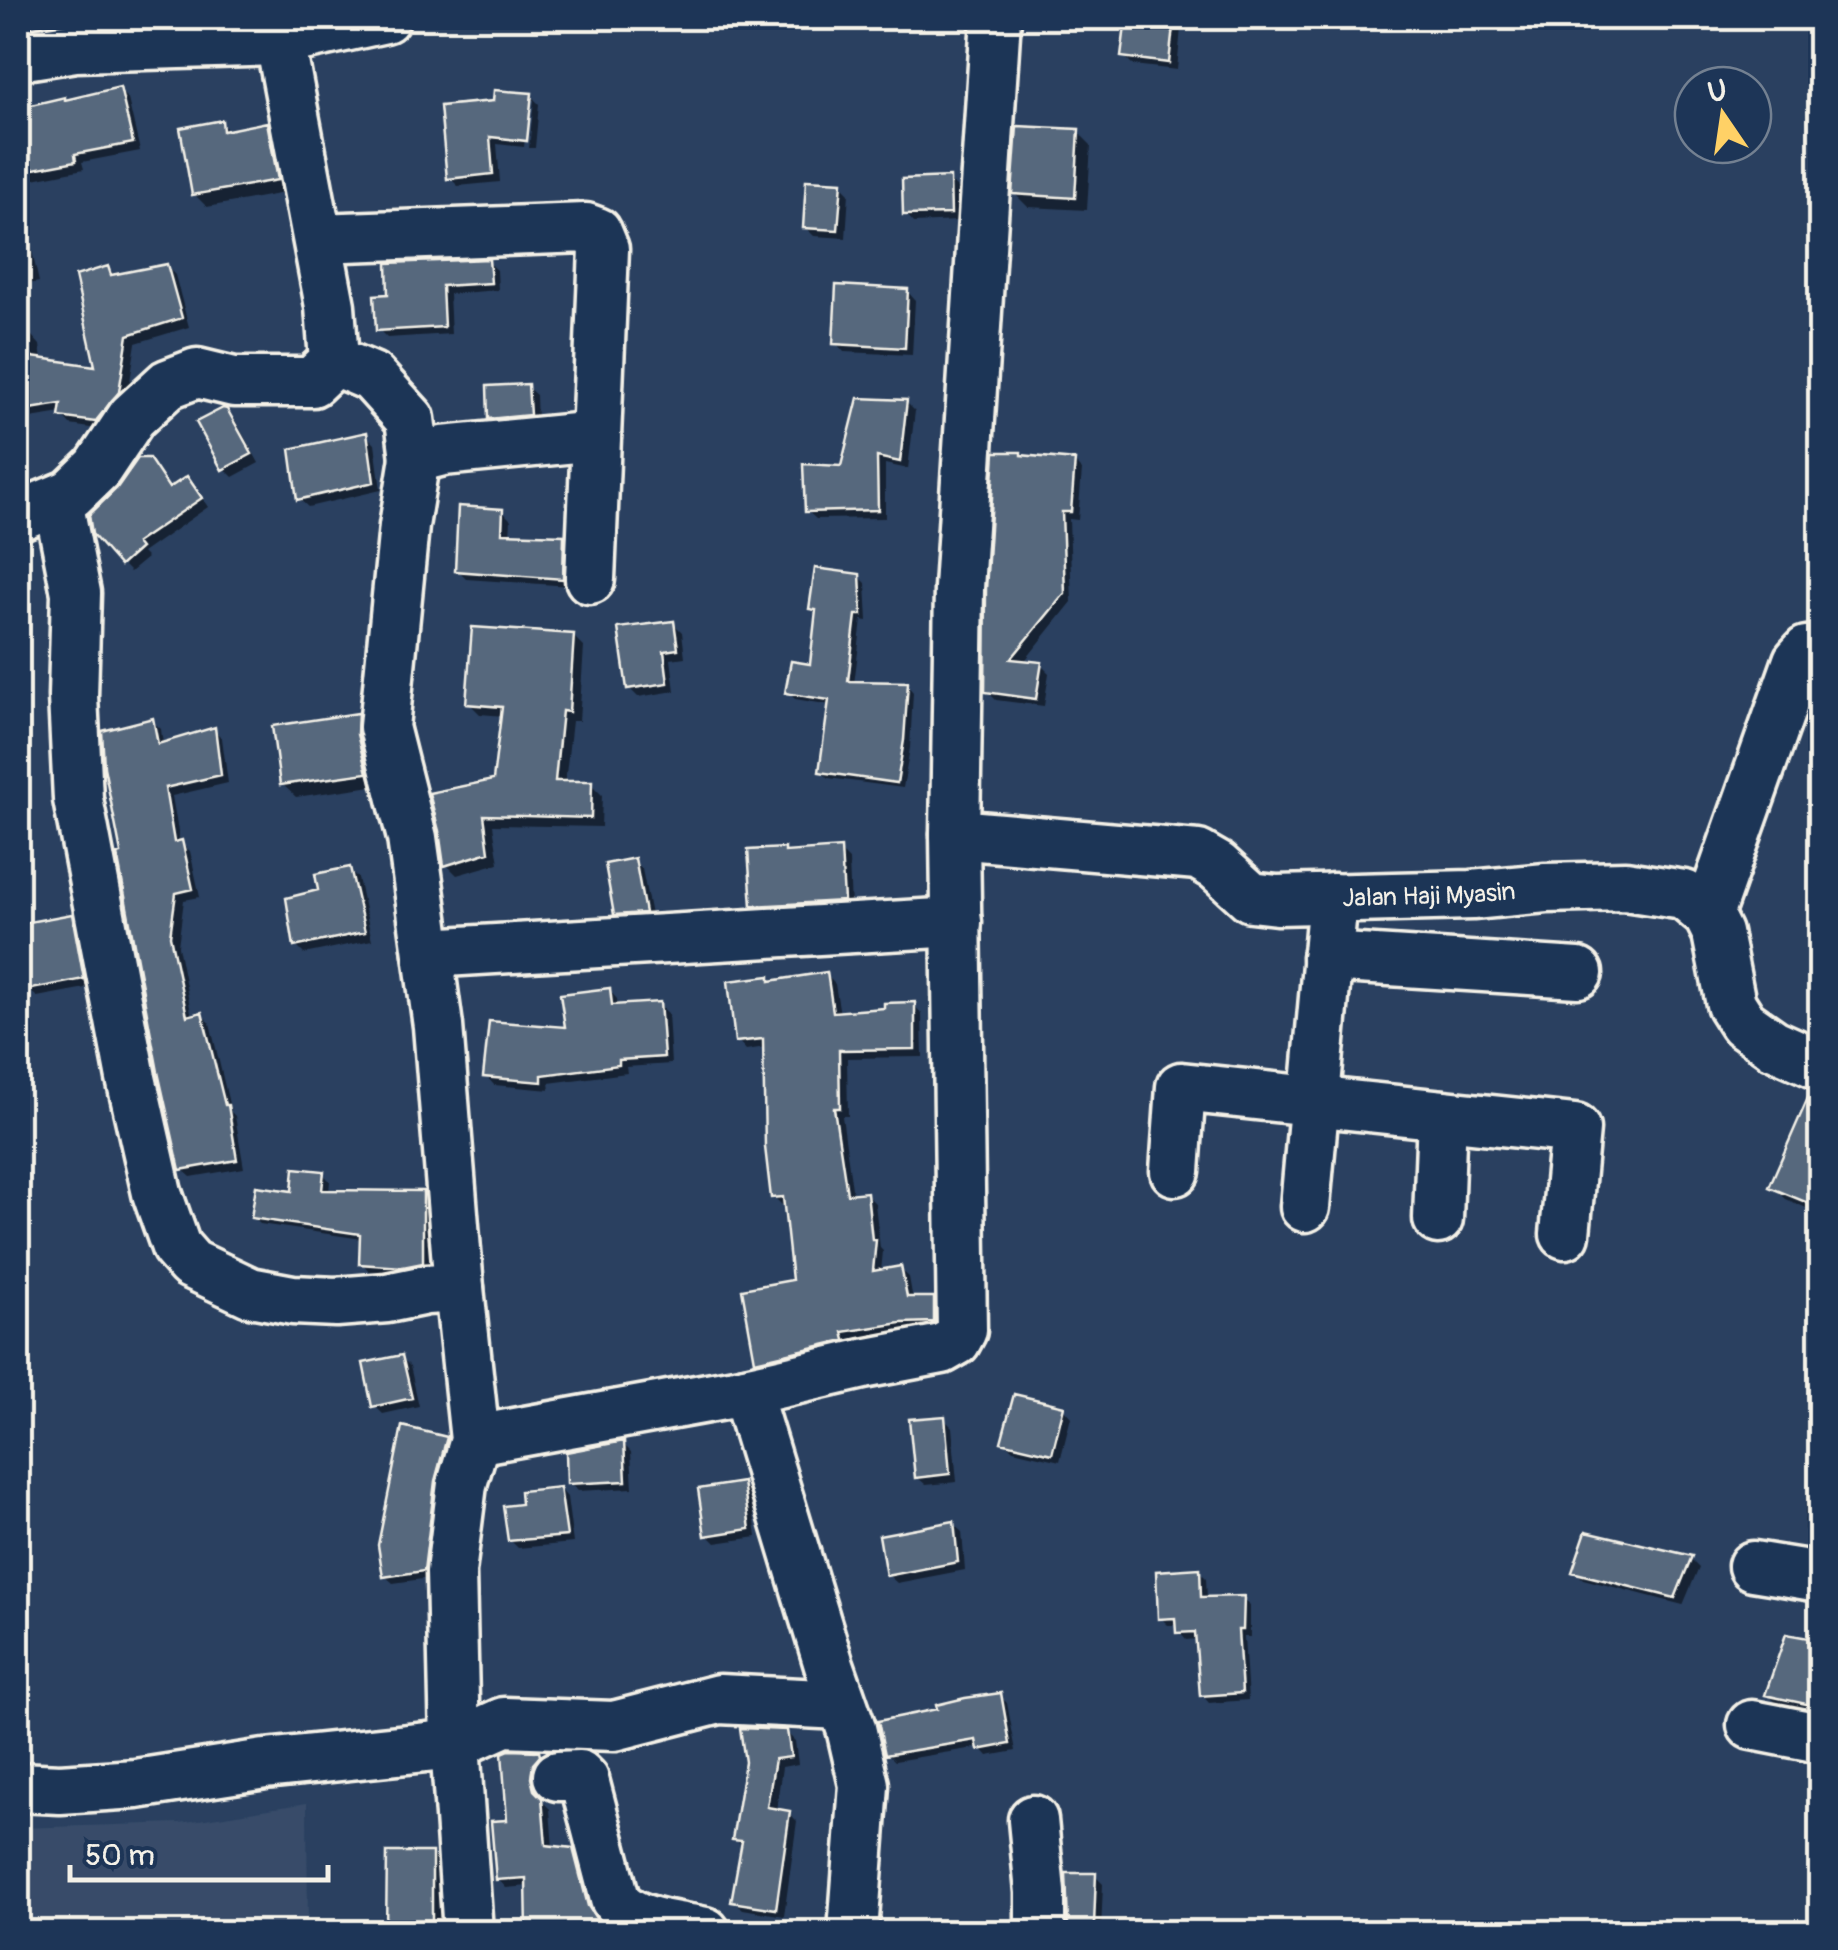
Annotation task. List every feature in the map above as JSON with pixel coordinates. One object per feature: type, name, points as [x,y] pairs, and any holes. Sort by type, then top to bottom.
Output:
[{"type":"street","points":[[18,56],[75,47],[280,40],[385,18]]},
{"type":"street","points":[[475,1440],[746,1391],[942,1349],[956,1340],[962,1330],[955,834],[959,588],[996,18]]},
{"type":"street","points":[[280,40],[330,306],[334,361],[392,405],[414,458],[384,727],[412,838],[438,1026],[458,1288],[475,1440],[462,1484],[451,1572],[456,1744],[468,1932]]},
{"type":"street","points":[[318,238],[586,228],[597,232],[604,249],[590,578]]},
{"type":"street","points":[[334,361],[312,382],[234,382],[197,373],[168,384],[132,417],[98,468],[71,494],[38,509],[76,593],[73,696],[78,799],[131,1078],[157,1193],[176,1247],[191,1264],[250,1292],[294,1300],[336,1302],[458,1288]]},
{"type":"street","points":[[414,458],[443,451],[596,436]]},
{"type":"street","points":[[1820,650],[1806,651],[1798,661],[1708,915],[1717,933],[1731,1004],[1743,1023],[1773,1044],[1820,1065]]},
{"type":"street","name":"Jalan Haji Myasin","points":[[955,834],[1198,855],[1217,866],[1250,897],[1278,900],[1625,886],[1684,894],[1708,915]]},
{"type":"street","points":[[1305,1207],[1332,898]]},
{"type":"street","points":[[428,953],[957,922]]},
{"type":"street","points":[[1328,957],[1578,973]]},
{"type":"street","points":[[1175,1170],[1181,1087],[1576,1129],[1565,1234]]},
{"type":"street","points":[[1438,1219],[1442,1115]]},
{"type":"street","points":[[746,1391],[851,1728],[864,1785],[853,1932]]},
{"type":"street","points":[[1752,1566],[1820,1577]]},
{"type":"street","points":[[18,1787],[60,1789],[136,1784],[265,1764],[456,1744],[504,1722],[614,1726],[719,1699],[842,1705]]},
{"type":"street","points":[[1752,1725],[1820,1738]]},
{"type":"street","points":[[558,1776],[579,1776],[584,1780],[620,1907],[636,1917],[705,1932]]},
{"type":"street","points":[[1033,1820],[1040,1932]]},
{"type":"shaded area","points":[[307,1803],[308,1932],[18,1932],[18,1828],[180,1823]]},
{"type":"building","points":[[1126,18],[1174,18],[1169,63],[1121,57]]},
{"type":"building","points":[[120,87],[133,143],[75,154],[76,161],[18,172],[18,108]]},
{"type":"building","points":[[494,90],[532,93],[527,141],[490,137],[493,174],[447,179],[440,106],[493,101]]},
{"type":"building","points":[[222,120],[223,131],[267,122],[278,180],[192,195],[180,128]]},
{"type":"building","points":[[1017,126],[1079,129],[1075,198],[1012,194]]},
{"type":"building","points":[[950,177],[951,214],[903,215],[902,179]]},
{"type":"building","points":[[806,180],[842,182],[838,230],[803,228]]},
{"type":"building","points":[[489,259],[491,283],[442,286],[444,327],[376,331],[374,295],[388,294],[387,263]]},
{"type":"building","points":[[167,264],[182,318],[128,335],[119,392],[95,422],[59,417],[61,404],[18,411],[18,355],[95,366],[75,276],[108,266],[111,275]]},
{"type":"building","points":[[836,285],[908,289],[905,348],[833,344]]},
{"type":"building","points":[[528,384],[530,415],[488,419],[487,386]]},
{"type":"building","points":[[858,398],[907,400],[900,462],[877,457],[878,510],[805,512],[803,464],[841,466]]},
{"type":"building","points":[[223,408],[252,454],[222,470],[196,422]]},
{"type":"building","points":[[367,432],[374,482],[297,500],[290,449]]},
{"type":"building","points":[[995,452],[1075,460],[1071,512],[1062,512],[1065,593],[1011,659],[1042,662],[1036,699],[985,692],[986,589]]},
{"type":"building","points":[[138,458],[149,458],[169,488],[187,476],[202,498],[136,543],[140,548],[120,566],[92,534],[89,515],[117,488]]},
{"type":"building","points":[[458,506],[503,509],[502,533],[564,535],[563,579],[455,571]]},
{"type":"building","points":[[815,568],[860,574],[862,615],[856,615],[848,681],[908,682],[897,783],[819,772],[829,700],[785,693],[791,661],[810,664],[816,610],[809,609]]},
{"type":"building","points":[[674,621],[678,649],[664,651],[668,683],[627,689],[618,628]]},
{"type":"building","points":[[472,627],[574,634],[569,712],[562,711],[555,781],[592,781],[591,818],[484,815],[489,852],[444,866],[429,793],[493,780],[502,707],[466,704]]},
{"type":"building","points":[[358,713],[357,734],[367,773],[280,785],[272,726]]},
{"type":"building","points":[[153,718],[158,744],[215,727],[221,775],[165,788],[174,842],[182,840],[193,889],[176,893],[170,936],[187,1016],[202,1012],[228,1105],[237,1160],[180,1170],[158,1072],[104,767],[102,731]]},
{"type":"building","points":[[785,848],[785,852],[841,848],[844,901],[752,906],[748,850]]},
{"type":"building","points":[[635,858],[645,913],[614,915],[605,864]]},
{"type":"building","points":[[350,867],[365,932],[294,947],[286,898],[318,890],[315,874]]},
{"type":"building","points":[[72,914],[84,979],[26,990],[18,924]]},
{"type":"building","points":[[827,972],[833,1012],[915,1002],[915,1049],[839,1050],[840,1108],[834,1108],[847,1194],[867,1192],[872,1240],[876,1240],[873,1271],[901,1266],[907,1297],[934,1297],[934,1322],[843,1332],[845,1340],[755,1361],[742,1289],[792,1280],[783,1197],[771,1198],[765,1147],[763,1039],[735,1042],[728,981],[770,976],[770,981]]},
{"type":"building","points":[[610,988],[612,1005],[660,1002],[664,1057],[619,1060],[619,1065],[542,1075],[542,1082],[483,1077],[489,1021],[565,1027],[560,994]]},
{"type":"building","points":[[1811,1091],[1820,1092],[1820,1208],[1769,1187]]},
{"type":"building","points":[[294,1168],[324,1171],[322,1190],[423,1191],[423,1263],[403,1267],[359,1264],[360,1234],[251,1218],[256,1186],[292,1191]]},
{"type":"building","points":[[402,1355],[412,1398],[372,1407],[363,1363]]},
{"type":"building","points":[[1014,1394],[1064,1406],[1052,1454],[1001,1442]]},
{"type":"building","points":[[945,1416],[950,1474],[915,1478],[909,1419]]},
{"type":"building","points":[[402,1426],[447,1437],[435,1481],[424,1571],[383,1577],[378,1545]]},
{"type":"building","points":[[624,1441],[626,1481],[567,1484],[566,1452]]},
{"type":"building","points":[[743,1482],[750,1529],[705,1536],[698,1489]]},
{"type":"building","points":[[560,1487],[567,1536],[508,1541],[503,1506],[521,1504],[520,1491]]},
{"type":"building","points":[[954,1521],[958,1562],[886,1576],[879,1535]]},
{"type":"building","points":[[1586,1531],[1692,1556],[1675,1598],[1572,1572]]},
{"type":"building","points":[[1200,1568],[1201,1597],[1244,1596],[1243,1630],[1238,1630],[1242,1693],[1200,1696],[1195,1632],[1176,1633],[1175,1618],[1158,1619],[1156,1571]]},
{"type":"building","points":[[1786,1634],[1820,1640],[1820,1707],[1765,1695]]},
{"type":"building","points":[[1001,1693],[1010,1744],[978,1750],[976,1740],[885,1755],[878,1721],[937,1709],[936,1705],[965,1698]]},
{"type":"building","points":[[740,1728],[787,1730],[791,1757],[775,1759],[767,1807],[790,1811],[776,1909],[731,1902],[742,1841],[732,1840],[745,1762]]},
{"type":"building","points":[[539,1751],[531,1778],[534,1790],[542,1798],[546,1845],[573,1848],[588,1906],[598,1921],[598,1932],[527,1932],[526,1878],[496,1880],[491,1821],[507,1820],[502,1753]]},
{"type":"building","points":[[387,1852],[432,1852],[432,1932],[386,1932]]},
{"type":"building","points":[[1066,1873],[1096,1873],[1094,1926],[1068,1925]]}]
